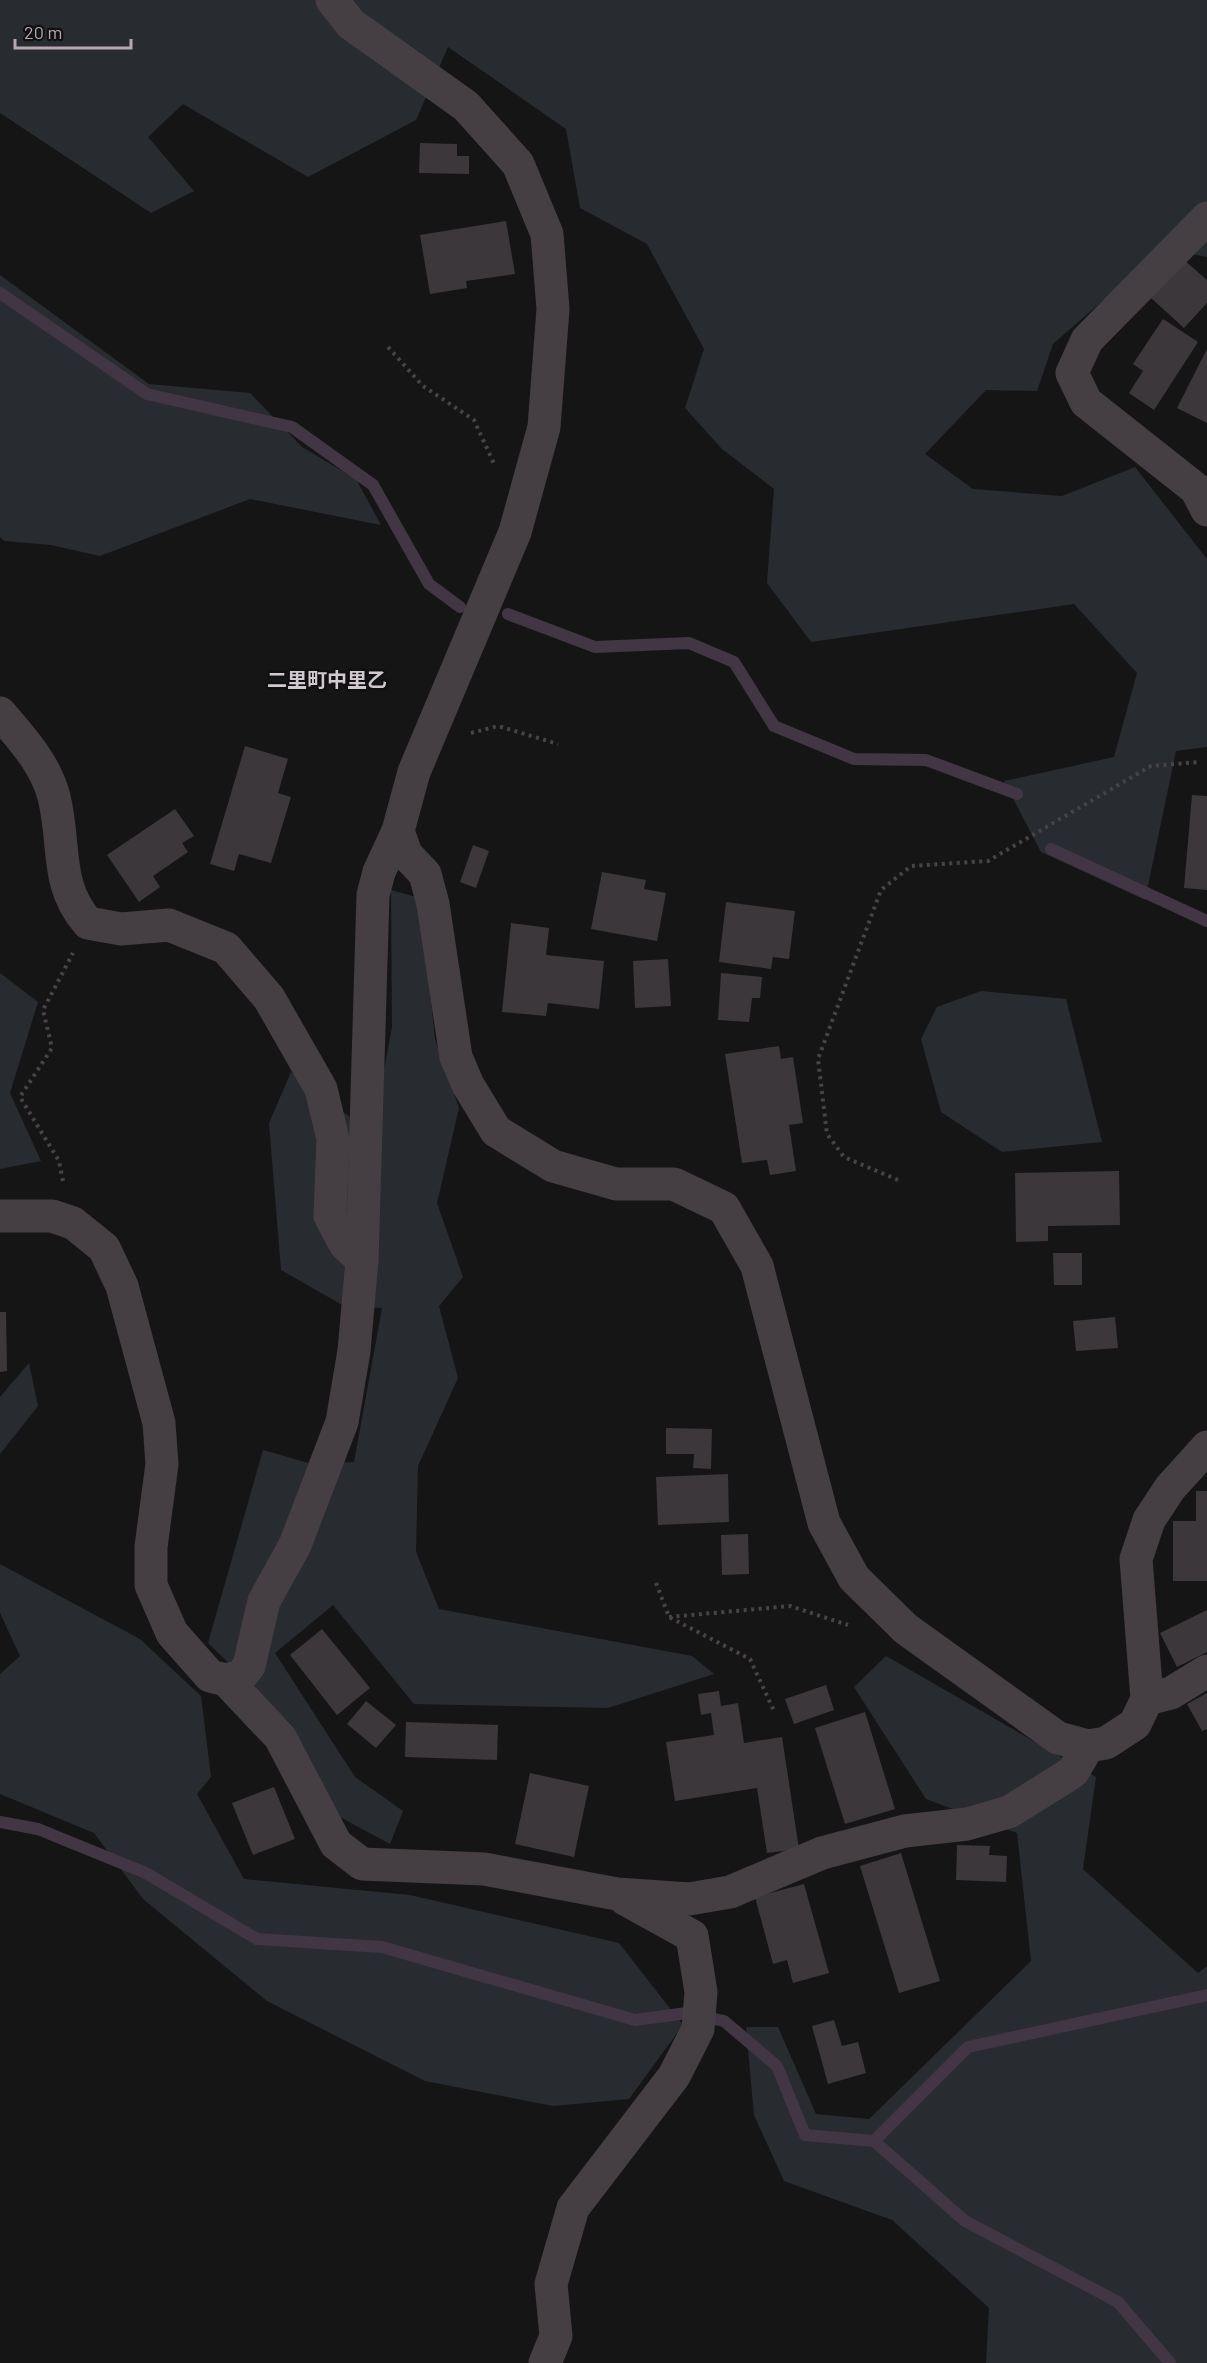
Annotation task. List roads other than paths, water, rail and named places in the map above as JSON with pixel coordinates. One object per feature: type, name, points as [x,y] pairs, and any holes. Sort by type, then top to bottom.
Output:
[{"type":"street","points":[[0,1216],[52,1216],[73,1223],[104,1248],[122,1286],[159,1423],[162,1464],[151,1547],[151,1585],[172,1633],[210,1676],[226,1680],[241,1676],[249,1666],[264,1601],[295,1545],[342,1422],[354,1352],[362,1260],[373,895],[379,872],[398,831],[414,772],[515,532],[544,428],[553,309],[548,234],[518,164],[466,106],[351,24],[332,0]]},
{"type":"street","points":[[1207,218],[1088,340],[1072,373],[1086,402],[1196,489],[1207,510]]},
{"type":"street","points":[[0,713],[37,755],[54,796],[65,880],[74,907],[88,923],[121,928],[169,925],[226,948],[269,998],[321,1089],[333,1139],[330,1216],[345,1244],[362,1260]]},
{"type":"street","points":[[398,831],[406,854],[425,874],[433,904],[456,1057],[468,1085],[496,1131],[553,1166],[616,1184],[674,1184],[724,1208],[757,1266],[824,1522],[854,1578],[906,1629],[1058,1738],[1088,1746],[1106,1743],[1135,1724],[1147,1699],[1137,1559],[1149,1520],[1170,1488],[1207,1447]]},
{"type":"street","points":[[1147,1699],[1171,1693],[1207,1671]]},
{"type":"street","points":[[226,1680],[280,1737],[336,1844],[362,1864],[484,1869],[617,1894],[688,1899],[730,1892],[822,1853],[905,1831],[967,1824],[1009,1812],[1074,1772],[1088,1746]]},
{"type":"street","points":[[545,2363],[556,2336],[551,2284],[573,2208],[674,2076],[698,2029],[701,1992],[692,1936],[617,1894]]},
{"type":"waterway","points":[[0,293],[147,394],[292,427],[373,485],[429,584],[460,607]]},
{"type":"waterway","points":[[508,614],[595,647],[689,643],[734,662],[774,726],[854,759],[926,760],[1017,794]]},
{"type":"waterway","points":[[1051,849],[1207,921]]},
{"type":"waterway","points":[[0,1822],[38,1829],[146,1873],[257,1939],[382,1947],[635,2020],[687,2013],[724,2021],[777,2066],[805,2135],[874,2141],[965,2221],[1118,2302],[1170,2363]]},
{"type":"waterway","points":[[874,2141],[968,2047],[1207,1995]]},
{"type":"district","name":"二里町中里乙","points":[[327,680]]}]
